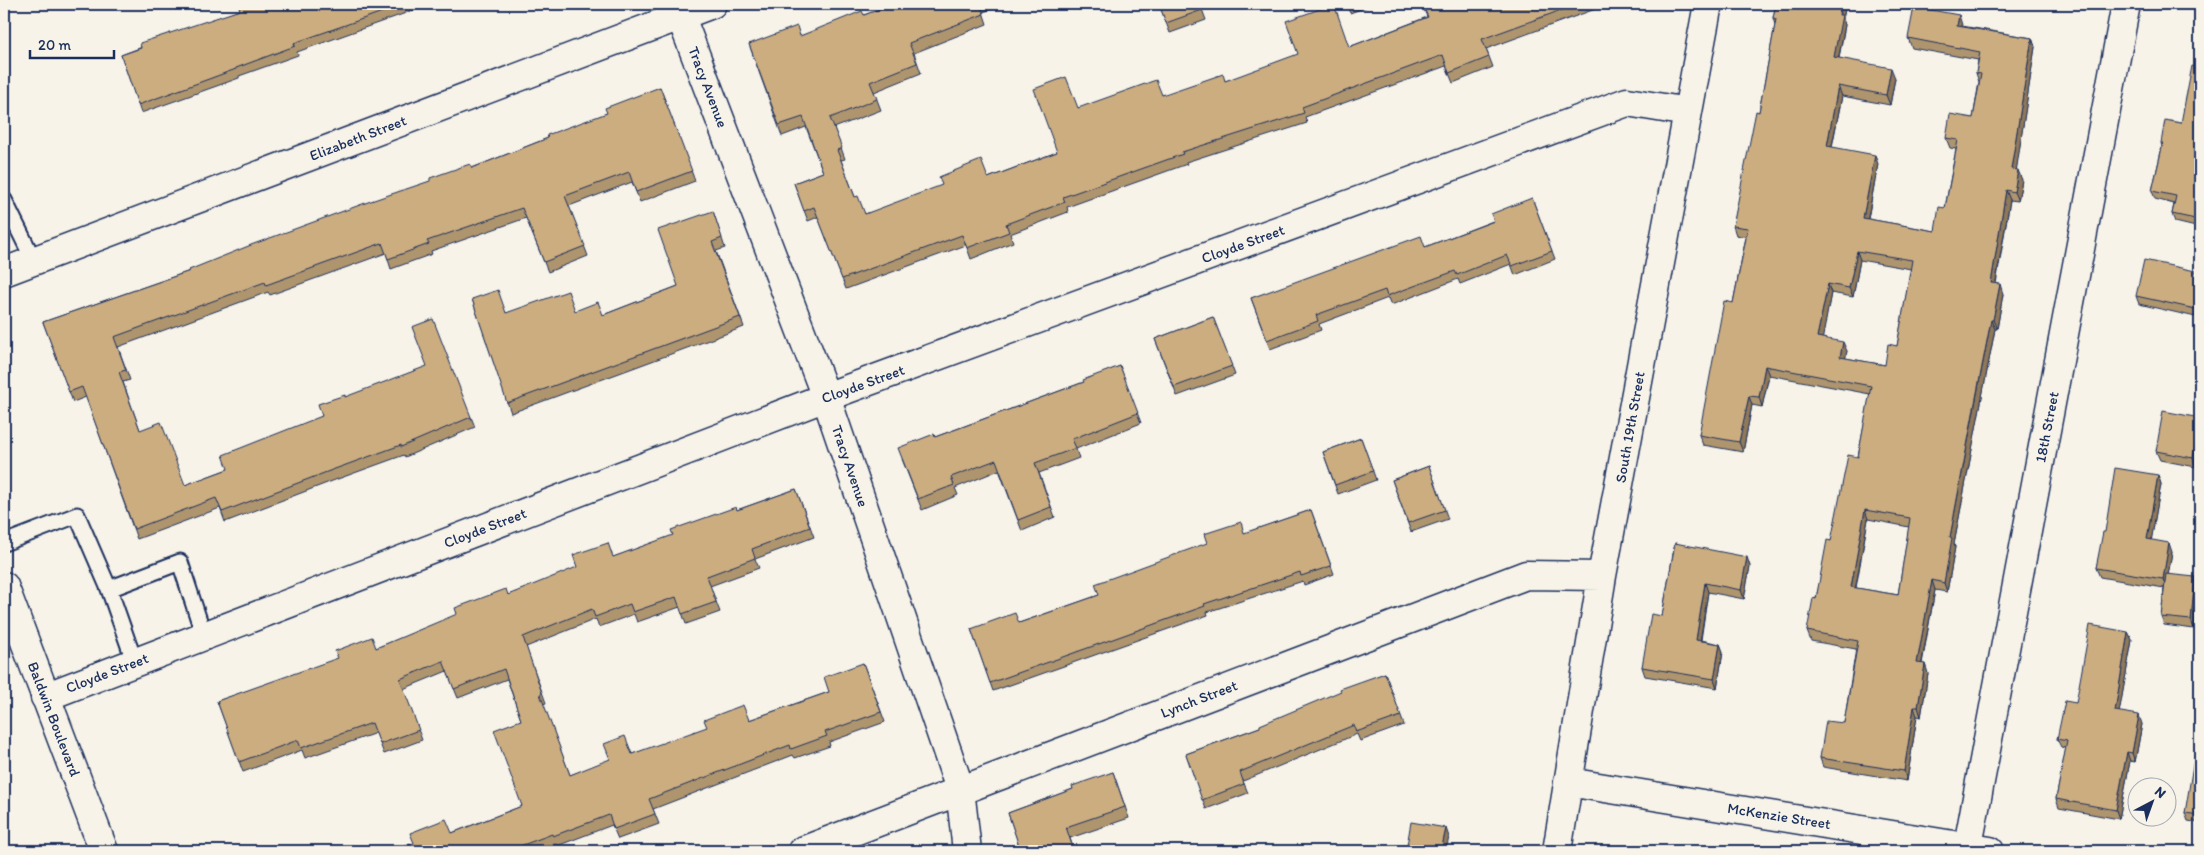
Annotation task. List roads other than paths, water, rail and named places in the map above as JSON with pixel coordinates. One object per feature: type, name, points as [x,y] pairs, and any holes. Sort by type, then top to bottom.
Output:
[{"type":"street","name":"Elizabeth Street","points":[[4,272],[678,10],[712,4]]},
{"type":"street","name":"South 19th Street","points":[[1557,851],[1602,576],[1708,4]]},
{"type":"street","name":"18th Street","points":[[1975,850],[2126,4]]},
{"type":"street","name":"Tracy Avenue","points":[[678,10],[826,397],[960,789],[967,851]]},
{"type":"street","name":"Cloyde Street","points":[[45,697],[826,397],[1627,102],[1688,112]]},
{"type":"street","name":"Lynch Street","points":[[802,851],[1526,574],[1602,576]]},
{"type":"street","name":"Baldwin Boulevard","points":[[4,586],[104,851]]},
{"type":"street","name":"McKenzie Street","points":[[1568,782],[1975,850]]},
{"type":"lane","points":[[4,200],[34,261]]},
{"type":"lane","points":[[4,543],[77,515],[109,590],[135,663]]},
{"type":"lane","points":[[109,590],[180,562],[204,636]]}]
